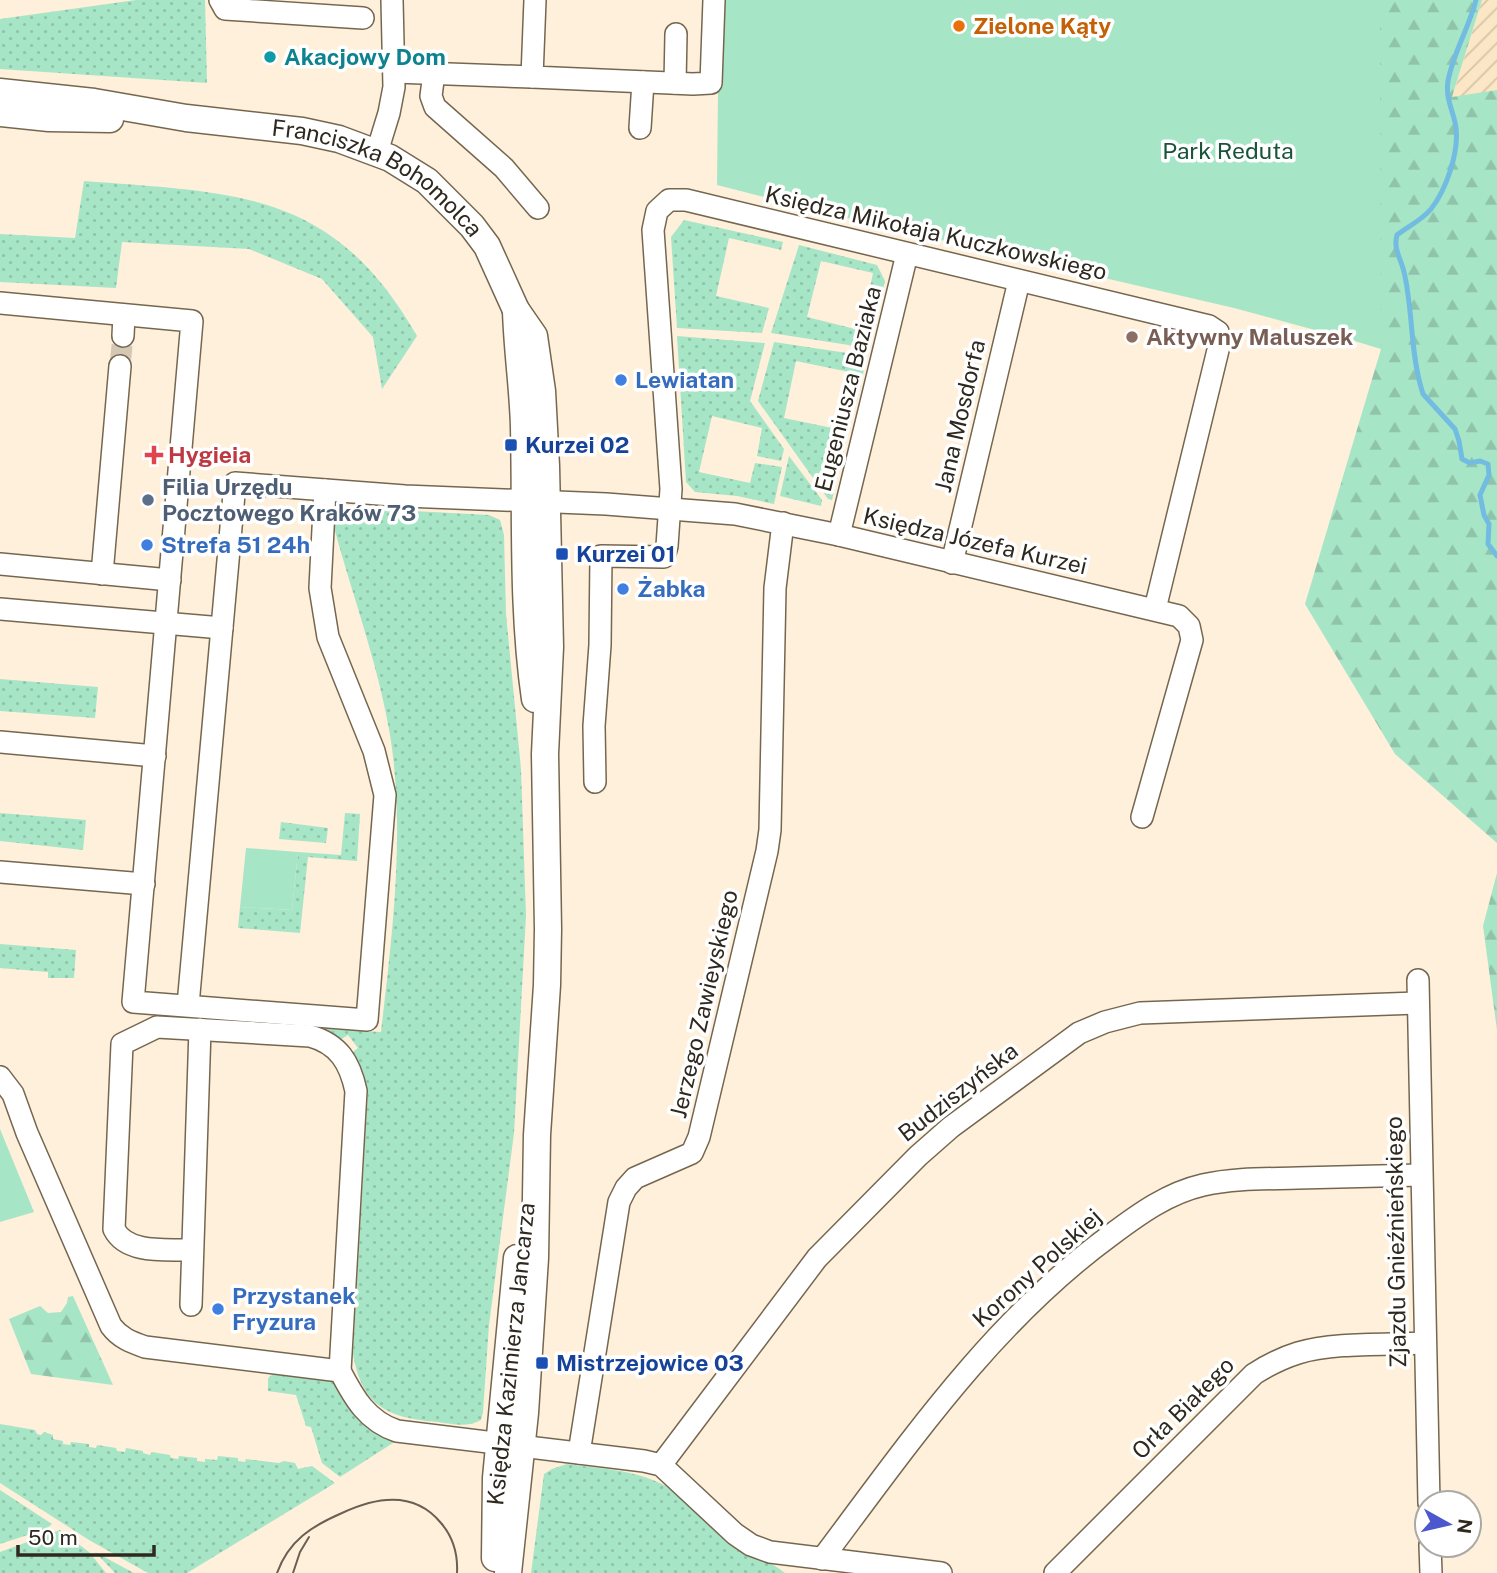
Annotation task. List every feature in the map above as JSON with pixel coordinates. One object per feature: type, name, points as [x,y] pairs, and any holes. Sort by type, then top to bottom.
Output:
[{"type":"street","points":[[220,0],[225,9],[363,18]]},
{"type":"street","points":[[377,152],[389,113],[395,72],[392,0]]},
{"type":"street","points":[[532,77],[535,0]]},
{"type":"street","points":[[395,72],[711,83],[715,0]]},
{"type":"street","points":[[675,83],[676,34]]},
{"type":"street","points":[[434,73],[431,96],[435,107],[504,168],[538,208]]},
{"type":"street","points":[[640,128],[643,82]]},
{"type":"street","name":"Franciszka Bohomolca","points":[[0,92],[94,102],[186,118],[302,131],[339,139],[377,152],[427,181],[463,215],[487,246],[516,310],[534,336],[540,369],[535,502]]},
{"type":"street","name":"Franciszka Bohomolca","points":[[0,113],[72,118],[186,118]]},
{"type":"street","name":"Księdza Mikołaja Kuczkowskiego","points":[[670,508],[671,482],[653,230],[657,211],[669,201],[686,200],[1209,326],[1218,332],[1219,346],[1155,609]]},
{"type":"street","name":"Eugeniusza Baziaka","points":[[839,535],[907,254]]},
{"type":"street","name":"Jana Mosdorfa","points":[[952,563],[1019,281]]},
{"type":"street","points":[[0,303],[192,321],[133,1002],[367,1020],[385,794],[374,751],[328,637],[320,588],[325,490]]},
{"type":"street","points":[[123,336],[124,314]]},
{"type":"street","points":[[102,574],[120,366]]},
{"type":"street","name":"Księdza Józefa Kurzei","points":[[222,628],[235,483],[405,496],[670,508],[736,514],[783,523],[1179,616],[1189,626],[1192,640],[1142,817]]},
{"type":"street","name":"Księdza Kazimierza Jancarza","points":[[508,1573],[518,1254],[537,1135],[548,974],[545,754],[550,647],[535,502]]},
{"type":"street","points":[[596,782],[594,726],[600,645],[601,556],[664,557],[670,508]]},
{"type":"street","name":"Jerzego Zawieyskiego","points":[[579,1453],[619,1202],[635,1178],[692,1153],[699,1137],[767,851],[770,830],[775,588],[783,523]]},
{"type":"street","points":[[0,564],[170,580]]},
{"type":"street","points":[[0,609],[222,628],[188,1005]]},
{"type":"street","points":[[0,742],[155,756]]},
{"type":"street","points":[[0,872],[144,884]]},
{"type":"street","name":"Zjazdu Gnieźnieńskiego","points":[[1418,980],[1429,1489]]},
{"type":"street","name":"Budziszyńska","points":[[661,1465],[817,1258],[862,1210],[951,1127],[1079,1033],[1105,1022],[1140,1013],[1417,1003]]},
{"type":"street","points":[[192,1250],[129,1245],[118,1237],[114,1221],[121,1044],[157,1027],[310,1036],[324,1040],[336,1048],[345,1059],[356,1091],[340,1371],[361,1408],[373,1420],[386,1428],[411,1434],[661,1465],[735,1534],[751,1545],[770,1552],[941,1573]]},
{"type":"street","points":[[191,1305],[200,1029]]},
{"type":"street","points":[[0,1077],[13,1094],[27,1133],[111,1326],[117,1334],[145,1347],[340,1371]]},
{"type":"street","name":"Korony Polskiej","points":[[822,1559],[945,1395],[992,1340],[1087,1252],[1135,1217],[1167,1198],[1202,1185],[1236,1179],[1421,1175]]},
{"type":"street","name":"Orła Białego","points":[[1055,1573],[1254,1374],[1276,1361],[1301,1352],[1326,1348],[1424,1343]]},
{"type":"street","name":"Księdza Kazimierza Jancarza","points":[[495,1573],[496,1478],[511,1445]]},
{"type":"shaded area","points":[[1482,0],[1497,0],[1497,90],[1452,98]]},
{"type":"green space","points":[[136,0],[205,0],[207,83],[0,69],[0,19]]},
{"type":"green space","name":"Park Reduta","points":[[722,0],[1380,0],[1381,348],[1234,308],[863,222],[717,185]]},
{"type":"green space","points":[[1214,0],[1482,0],[1452,97],[1497,90],[1497,843],[1395,754],[1305,604],[1381,349],[1216,299]]},
{"type":"green space","points":[[84,181],[234,197],[276,208],[315,226],[351,251],[385,288],[417,336],[382,389],[373,337],[322,279],[249,249],[122,242],[116,288],[0,282],[0,234],[75,238]]},
{"type":"green space","points":[[684,220],[783,242],[781,250],[729,238],[716,296],[769,308],[762,333],[677,328],[671,237]]},
{"type":"green space","points":[[799,245],[877,265],[885,281],[879,305],[867,302],[873,273],[821,261],[807,317],[859,330],[866,308],[877,311],[868,348],[771,333]]},
{"type":"green space","points":[[677,336],[765,343],[750,401],[784,449],[781,461],[757,456],[762,428],[712,416],[699,472],[750,483],[755,463],[782,467],[774,504],[737,496],[695,492],[686,482]]},
{"type":"green space","points":[[774,342],[867,356],[856,405],[843,402],[849,372],[796,361],[784,418],[837,429],[842,408],[853,412],[832,500],[828,499],[758,401]]},
{"type":"green space","points":[[789,456],[822,500],[821,506],[780,496]]},
{"type":"green space","points":[[356,508],[489,515],[500,520],[504,535],[506,614],[521,769],[526,916],[514,1133],[489,1325],[483,1412],[481,1420],[465,1425],[421,1420],[392,1413],[371,1398],[357,1372],[353,1354],[368,1090],[363,1088],[350,1054],[358,1048],[348,1035],[340,1040],[312,1028],[381,1032],[393,923],[397,813],[391,741],[373,662],[335,531],[335,523],[355,522]]},
{"type":"green space","points":[[0,679],[98,687],[95,718],[0,711]]},
{"type":"green space","points":[[0,813],[86,820],[83,850],[0,841]]},
{"type":"green space","points":[[345,813],[360,814],[357,861],[308,857],[300,933],[238,928],[240,907],[292,910],[298,852],[341,855]]},
{"type":"green space","points":[[281,822],[328,828],[326,843],[279,839]]},
{"type":"green space","points":[[246,848],[298,852],[292,910],[240,907]]},
{"type":"green space","points":[[1497,873],[1497,1030],[1483,926]]},
{"type":"green space","points":[[0,944],[76,950],[74,978],[48,978],[48,972],[0,968]]},
{"type":"green space","points":[[0,1129],[34,1212],[0,1222]]},
{"type":"green space","points":[[73,1296],[113,1385],[31,1374],[9,1319],[40,1306],[48,1313],[61,1312],[68,1297]]},
{"type":"green space","points":[[276,1372],[334,1380],[359,1417],[375,1431],[396,1441],[340,1477],[322,1463],[311,1427],[306,1426],[296,1395],[268,1391],[268,1378]]},
{"type":"green space","points":[[0,1424],[35,1430],[41,1435],[44,1432],[53,1435],[53,1439],[63,1441],[63,1444],[70,1445],[71,1442],[89,1444],[89,1447],[96,1448],[97,1445],[125,1452],[126,1448],[150,1455],[152,1452],[178,1459],[179,1456],[197,1458],[197,1461],[205,1462],[205,1459],[217,1460],[218,1456],[238,1458],[238,1461],[245,1462],[246,1459],[279,1463],[284,1461],[295,1463],[298,1469],[312,1466],[335,1483],[187,1573],[148,1573],[89,1540],[0,1483]]},
{"type":"green space","points":[[567,1464],[630,1473],[660,1483],[687,1501],[720,1536],[785,1573],[531,1573],[544,1474]]},
{"type":"green space","points":[[0,1490],[52,1524],[46,1529],[0,1544]]},
{"type":"green space","points":[[60,1530],[89,1552],[106,1573],[0,1573],[0,1552]]},
{"type":"green space","points":[[95,1552],[134,1573],[115,1573]]},
{"type":"waterway","points":[[1476,0],[1448,81],[1456,138],[1450,171],[1442,192],[1431,209],[1397,235],[1396,245],[1407,286],[1417,373],[1423,394],[1455,429],[1462,459],[1470,463],[1480,461],[1488,464],[1489,475],[1480,495],[1484,515],[1489,524],[1488,544],[1497,556]]},
{"type":"tunnel","points":[[120,366],[123,336]]},
{"type":"tram line","points":[[277,1573],[288,1552],[311,1529],[355,1507],[381,1500],[407,1501],[430,1512],[449,1534],[457,1559],[457,1573]]},
{"type":"tram line","points":[[293,1573],[300,1552],[309,1537]]},
{"type":"place","name":"Zielone Kąty","points":[[959,26]]},
{"type":"place","name":"Akacjowy Dom","points":[[270,57]]},
{"type":"place","name":"Aktywny Maluszek","points":[[1132,337]]},
{"type":"place","name":"Lewiatan","points":[[621,380]]},
{"type":"place","name":"Kurzei 02","points":[[511,445]]},
{"type":"place","name":"Hygieia","points":[[154,455]]},
{"type":"place","name":"Filia Urzędu Pocztowego Kraków 73","points":[[148,500]]},
{"type":"place","name":"Strefa 51 24h","points":[[147,545]]},
{"type":"place","name":"Kurzei 01","points":[[562,554]]},
{"type":"place","name":"Żabka","points":[[623,589]]},
{"type":"place","name":"Przystanek Fryzura","points":[[218,1309]]},
{"type":"place","name":"Mistrzejowice 03","points":[[542,1363]]}]
